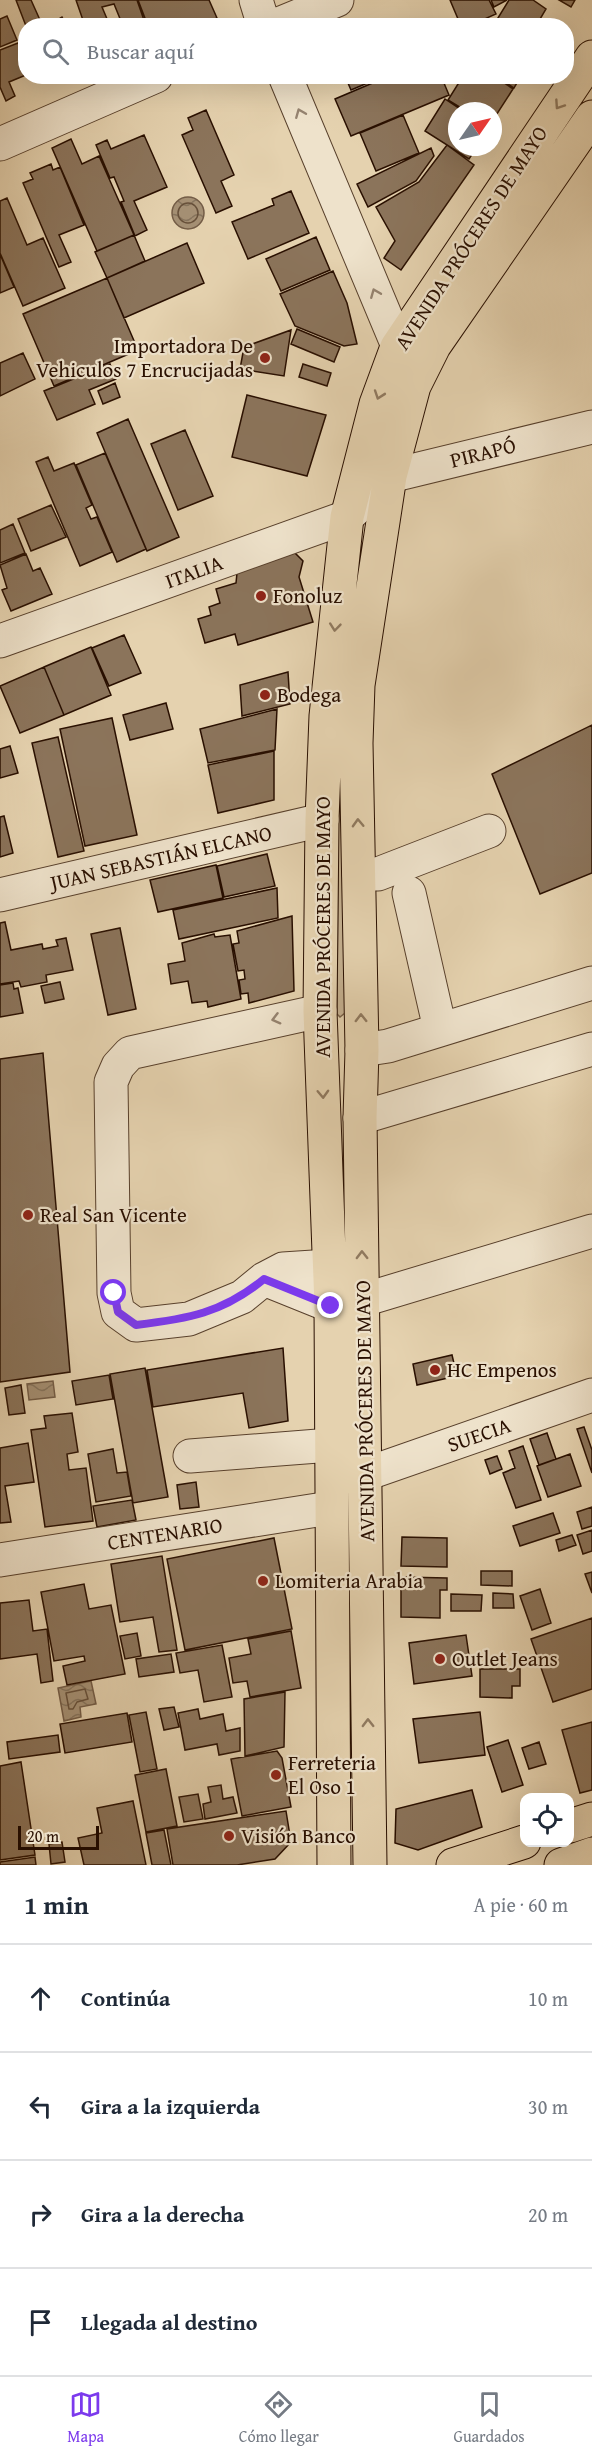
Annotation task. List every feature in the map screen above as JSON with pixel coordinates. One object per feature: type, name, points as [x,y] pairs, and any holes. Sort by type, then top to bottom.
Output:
[{"type":"main road","name":"AVENIDA PRÓCERES DE MAYO","points":[[574,84],[592,57]]},
{"type":"main road","name":"AVENIDA PRÓCERES DE MAYO","points":[[334,1865],[330,1508],[331,1306],[320,1011],[322,820],[326,716],[347,517],[376,404],[397,347],[574,84]]},
{"type":"main road","name":"AVENIDA PRÓCERES DE MAYO","points":[[370,1865],[360,1118],[362,1050],[356,743],[358,685],[384,481],[414,386],[434,346],[592,117]]},
{"type":"main road","points":[[574,1825],[592,1819]]},
{"type":"main road","points":[[453,1865],[520,1844]]},
{"type":"main road","points":[[561,1865],[592,1854]]},
{"type":"street","points":[[256,0],[262,18]]},
{"type":"street","points":[[293,18],[337,0]]},
{"type":"street","points":[[0,144],[138,84]]},
{"type":"street","points":[[288,84],[414,386]]},
{"type":"street","name":"PIRAPÓ","points":[[384,481],[592,427]]},
{"type":"street","name":"ITALIA","points":[[0,641],[347,517],[384,481]]},
{"type":"street","name":"JUAN SEBASTIÁN ELCANO","points":[[0,895],[322,820]]},
{"type":"street","points":[[359,873],[378,874],[489,831]]},
{"type":"street","points":[[409,892],[440,1029]]},
{"type":"street","points":[[362,1050],[388,1046],[592,983]]},
{"type":"street","points":[[320,1011],[130,1053],[118,1066],[111,1082],[114,1293],[118,1312],[136,1325],[189,1319],[242,1297],[264,1279],[283,1269],[329,1266]]},
{"type":"street","points":[[360,1118],[592,1049]]},
{"type":"street","points":[[363,1300],[592,1231]]},
{"type":"street","points":[[264,1279],[331,1306]]},
{"type":"street","name":"SUECIA","points":[[366,1474],[592,1395]]},
{"type":"street","points":[[190,1456],[331,1445]]},
{"type":"street","name":"CENTENARIO","points":[[0,1560],[330,1508]]},
{"type":"shaded area","points":[[339,708],[345,709],[345,1013],[340,1017],[337,1014]]},
{"type":"water","points":[[188,197],[200,201],[204,213],[200,225],[188,229],[176,225],[172,213],[176,201]]},
{"type":"water","points":[[53,1381],[55,1397],[29,1400],[27,1384]]},
{"type":"water","points":[[91,1681],[96,1704],[80,1707],[81,1717],[64,1721],[58,1688]]},
{"type":"building","points":[[16,0],[31,0],[39,18],[23,18]]},
{"type":"building","points":[[76,0],[137,0],[143,18],[120,18],[114,4],[102,7],[107,18],[82,18]]},
{"type":"building","points":[[138,0],[209,0],[217,18],[145,18]]},
{"type":"building","points":[[450,0],[489,0],[496,14],[487,18],[458,18]]},
{"type":"building","points":[[491,0],[507,0],[494,7]]},
{"type":"building","points":[[509,0],[533,0],[546,9],[541,18],[498,18]]},
{"type":"building","points":[[559,0],[575,0],[571,7]]},
{"type":"building","points":[[7,16],[17,40],[0,47],[0,19]]},
{"type":"building","points":[[18,43],[18,78],[9,82],[15,96],[6,101],[0,87],[0,50]]},
{"type":"building","points":[[348,84],[365,84],[351,90]]},
{"type":"building","points":[[370,84],[444,84],[449,95],[351,136],[335,99]]},
{"type":"building","points":[[458,84],[506,84],[513,89],[502,106],[502,102],[451,102],[448,100]]},
{"type":"building","points":[[445,99],[450,102],[448,146],[425,131]]},
{"type":"building","points":[[206,110],[234,175],[221,181],[232,206],[216,213],[182,135],[193,130],[188,118]]},
{"type":"building","points":[[403,115],[419,153],[376,171],[360,133]]},
{"type":"building","points":[[144,135],[167,187],[134,201],[147,230],[135,236],[114,177],[110,178],[96,145],[107,140],[111,149]]},
{"type":"building","points":[[71,139],[82,164],[99,156],[134,235],[97,251],[52,148]]},
{"type":"building","points":[[447,145],[448,156],[462,156],[474,165],[401,270],[384,258],[395,241],[376,207],[419,182]]},
{"type":"building","points":[[431,148],[434,156],[416,181],[368,207],[357,184]]},
{"type":"building","points":[[51,164],[53,170],[60,167],[84,225],[59,235],[71,262],[59,267],[23,183],[33,179],[30,173]]},
{"type":"building","points":[[291,191],[309,233],[248,259],[232,222],[274,205],[272,199]]},
{"type":"building","points":[[7,198],[27,245],[43,238],[65,288],[23,306],[0,253],[0,201]]},
{"type":"building","points":[[134,235],[145,261],[107,278],[95,252]]},
{"type":"building","points":[[316,237],[330,270],[281,291],[266,259]]},
{"type":"building","points":[[187,243],[204,283],[124,318],[107,278]]},
{"type":"building","points":[[0,254],[14,287],[0,293]]},
{"type":"building","points":[[333,271],[347,303],[357,344],[344,346],[295,326],[280,294]]},
{"type":"building","points":[[107,278],[138,350],[54,386],[23,314]]},
{"type":"building","points":[[297,329],[340,347],[334,362],[291,344]]},
{"type":"building","name":"Importadora De Vehiculos 7 Encrucijadas","points":[[291,330],[284,376],[240,369],[244,347]]},
{"type":"building","points":[[23,353],[35,379],[0,396],[0,363]]},
{"type":"building","points":[[110,364],[116,379],[89,390],[95,404],[57,420],[44,391]]},
{"type":"building","points":[[303,364],[331,373],[327,386],[299,377]]},
{"type":"building","points":[[115,383],[120,397],[103,404],[98,391]]},
{"type":"building","points":[[247,395],[326,415],[307,476],[232,457]]},
{"type":"building","points":[[128,419],[179,537],[147,551],[97,433]]},
{"type":"building","points":[[185,430],[213,496],[178,510],[151,444]]},
{"type":"building","points":[[105,453],[146,549],[117,562],[76,465]]},
{"type":"building","points":[[48,457],[54,471],[74,463],[92,505],[86,508],[91,519],[97,517],[112,552],[80,566],[36,462]]},
{"type":"building","points":[[51,505],[66,537],[31,551],[18,519]]},
{"type":"building","points":[[13,524],[25,553],[0,563],[0,530]]},
{"type":"building","name":"Fonoluz","points":[[292,550],[303,561],[299,577],[313,622],[238,645],[235,634],[205,643],[198,619],[211,615],[209,607],[220,603],[216,589],[236,583],[237,573]]},
{"type":"building","points":[[26,554],[33,571],[40,568],[52,594],[11,611],[2,590],[7,588],[0,565]]},
{"type":"building","points":[[124,635],[141,673],[109,686],[92,648]]},
{"type":"building","points":[[91,647],[111,695],[64,715],[44,667]]},
{"type":"building","points":[[44,667],[64,715],[20,733],[0,686]]},
{"type":"building","name":"Bodega","points":[[288,672],[290,704],[242,716],[240,685]]},
{"type":"building","points":[[166,703],[173,729],[130,740],[123,715]]},
{"type":"building","points":[[277,709],[275,750],[208,763],[200,729]]},
{"type":"building","points":[[112,718],[137,835],[85,846],[60,729]]},
{"type":"building","points":[[592,725],[592,873],[540,894],[492,774]]},
{"type":"building","points":[[58,737],[84,851],[58,857],[32,743]]},
{"type":"building","points":[[10,746],[18,773],[0,778],[0,749]]},
{"type":"building","points":[[274,751],[274,800],[218,813],[208,765]]},
{"type":"building","points":[[4,816],[13,853],[0,857],[0,817]]},
{"type":"building","points":[[267,854],[275,886],[224,897],[217,866]]},
{"type":"building","points":[[216,865],[223,898],[158,912],[150,880]]},
{"type":"building","points":[[277,888],[278,918],[179,939],[173,910]]},
{"type":"building","points":[[292,916],[294,991],[249,1003],[248,993],[241,994],[239,980],[245,979],[244,970],[238,971],[233,944],[239,943],[237,931]]},
{"type":"building","points":[[5,922],[11,950],[42,944],[43,949],[58,946],[56,940],[66,938],[73,970],[46,975],[47,982],[21,987],[19,981],[0,984],[0,923]]},
{"type":"building","points":[[120,928],[136,1009],[108,1015],[91,934]]},
{"type":"building","points":[[214,934],[215,937],[230,935],[241,999],[208,1007],[207,1001],[192,1003],[188,981],[171,984],[168,964],[185,961],[182,943]]},
{"type":"building","points":[[60,982],[64,999],[45,1003],[41,986]]},
{"type":"building","points":[[13,983],[14,989],[18,988],[23,1013],[0,1017],[0,985]]},
{"type":"building","name":"Real San Vicente","points":[[43,1053],[70,1372],[0,1382],[0,1059]]},
{"type":"building","points":[[283,1348],[288,1421],[249,1428],[243,1393],[153,1407],[147,1370]]},
{"type":"building","name":"HC Empenos","points":[[452,1355],[457,1376],[417,1385],[413,1364]]},
{"type":"building","points":[[145,1368],[168,1497],[133,1503],[110,1374]]},
{"type":"building","points":[[109,1375],[113,1399],[76,1405],[72,1381]]},
{"type":"building","points":[[21,1385],[25,1413],[9,1415],[5,1388]]},
{"type":"building","points":[[72,1413],[78,1452],[67,1454],[69,1470],[86,1468],[93,1521],[45,1527],[31,1430],[46,1428],[44,1416]]},
{"type":"building","points":[[584,1427],[592,1450],[592,1473],[577,1429]]},
{"type":"building","points":[[547,1433],[556,1459],[539,1465],[530,1439]]},
{"type":"building","points":[[28,1443],[34,1482],[5,1486],[11,1522],[0,1523],[0,1448]]},
{"type":"building","points":[[523,1446],[541,1500],[516,1508],[503,1473],[515,1468],[509,1451]]},
{"type":"building","points":[[113,1449],[117,1473],[127,1472],[131,1496],[96,1502],[88,1454]]},
{"type":"building","points":[[570,1454],[581,1486],[548,1497],[537,1466]]},
{"type":"building","points":[[497,1456],[502,1469],[490,1474],[485,1460]]},
{"type":"building","points":[[196,1482],[199,1507],[180,1509],[177,1485]]},
{"type":"building","points":[[132,1500],[136,1520],[97,1527],[93,1506]]},
{"type":"building","points":[[592,1507],[592,1526],[582,1529],[577,1512]]},
{"type":"building","points":[[553,1513],[560,1533],[520,1546],[513,1526]]},
{"type":"building","points":[[592,1530],[592,1551],[583,1554],[577,1535]]},
{"type":"building","points":[[572,1535],[576,1545],[559,1551],[556,1540]]},
{"type":"building","points":[[402,1537],[447,1538],[447,1567],[401,1566]]},
{"type":"building","points":[[274,1538],[292,1629],[185,1650],[167,1559]]},
{"type":"building","points":[[162,1556],[177,1650],[159,1652],[153,1617],[120,1622],[111,1564]]},
{"type":"building","points":[[481,1571],[512,1571],[512,1586],[481,1585]]},
{"type":"building","points":[[592,1572],[592,1593],[585,1574]]},
{"type":"building","points":[[401,1577],[447,1578],[447,1590],[440,1590],[440,1618],[401,1617]]},
{"type":"building","points":[[84,1584],[89,1609],[111,1605],[125,1674],[67,1685],[63,1666],[85,1661],[84,1656],[54,1661],[41,1592]]},
{"type":"building","points":[[540,1589],[551,1623],[532,1630],[520,1596]]},
{"type":"building","points":[[493,1593],[513,1594],[514,1608],[493,1608]]},
{"type":"building","points":[[451,1594],[482,1595],[481,1611],[451,1611]]},
{"type":"building","points":[[29,1600],[33,1631],[47,1629],[53,1681],[41,1683],[37,1654],[0,1659],[0,1603]]},
{"type":"building","points":[[592,1618],[592,1689],[553,1702],[531,1639]]},
{"type":"building","points":[[291,1631],[301,1688],[250,1697],[247,1681],[233,1683],[229,1658],[251,1654],[248,1639]]},
{"type":"building","points":[[137,1633],[141,1656],[125,1659],[120,1636]]},
{"type":"building","name":"Outlet Jeans","points":[[466,1635],[472,1676],[414,1684],[409,1643]]},
{"type":"building","points":[[222,1645],[232,1697],[204,1702],[198,1670],[180,1673],[176,1653]]},
{"type":"building","points":[[171,1654],[174,1672],[139,1677],[136,1659]]},
{"type":"building","points":[[480,1669],[520,1669],[520,1686],[512,1686],[512,1698],[480,1697]]},
{"type":"building","points":[[285,1692],[284,1747],[245,1756],[244,1699]]},
{"type":"building","points":[[174,1707],[179,1727],[164,1730],[159,1709]]},
{"type":"building","points":[[198,1709],[200,1719],[223,1714],[226,1731],[240,1728],[240,1751],[219,1755],[217,1744],[185,1750],[178,1713]]},
{"type":"building","points":[[146,1712],[157,1769],[140,1772],[129,1715]]},
{"type":"building","points":[[480,1712],[485,1755],[419,1763],[413,1719]]},
{"type":"building","points":[[127,1713],[132,1742],[65,1753],[60,1724]]},
{"type":"building","points":[[592,1722],[592,1790],[580,1793],[562,1730]]},
{"type":"building","points":[[58,1735],[60,1752],[9,1759],[7,1742]]},
{"type":"building","points":[[508,1740],[523,1785],[502,1792],[487,1747]]},
{"type":"building","points":[[539,1742],[546,1764],[529,1769],[522,1748]]},
{"type":"building","points":[[277,1751],[282,1758],[291,1807],[242,1816],[231,1759]]},
{"type":"building","points":[[21,1762],[35,1855],[0,1860],[0,1766]]},
{"type":"building","points":[[166,1769],[177,1826],[146,1832],[135,1775]]},
{"type":"building","points":[[221,1785],[223,1799],[233,1797],[237,1813],[205,1819],[203,1804],[211,1802],[208,1787]]},
{"type":"building","points":[[472,1790],[482,1827],[418,1850],[395,1843],[396,1809]]},
{"type":"building","points":[[198,1794],[203,1819],[184,1822],[179,1797]]},
{"type":"building","points":[[133,1801],[146,1865],[84,1865],[78,1838],[102,1833],[97,1808]]},
{"type":"building","name":"Visión Banco","points":[[286,1811],[291,1842],[275,1859],[237,1865],[173,1865],[167,1829]]},
{"type":"building","points":[[164,1830],[171,1865],[152,1865],[146,1833]]},
{"type":"building","points":[[62,1842],[65,1862],[51,1864],[49,1844]]},
{"type":"building","points":[[35,1857],[36,1865],[0,1865],[0,1862]]},
{"type":"place","name":"Importadora De Vehiculos 7 Encrucijadas","points":[[265,358]]},
{"type":"place","name":"Fonoluz","points":[[261,596]]},
{"type":"place","name":"Bodega","points":[[265,695]]},
{"type":"place","name":"Real San Vicente","points":[[28,1215]]},
{"type":"place","name":"HC Empenos","points":[[435,1370]]},
{"type":"place","name":"Lomiteria Arabia","points":[[263,1581]]},
{"type":"place","name":"Outlet Jeans","points":[[440,1659]]},
{"type":"place","name":"Ferreteria El Oso 1","points":[[276,1775]]},
{"type":"place","name":"Visión Banco","points":[[229,1836]]},
{"type":"route","points":[[114,1293],[118,1312],[136,1325],[189,1319],[242,1297],[264,1279],[285,1290],[331,1306]]}]
